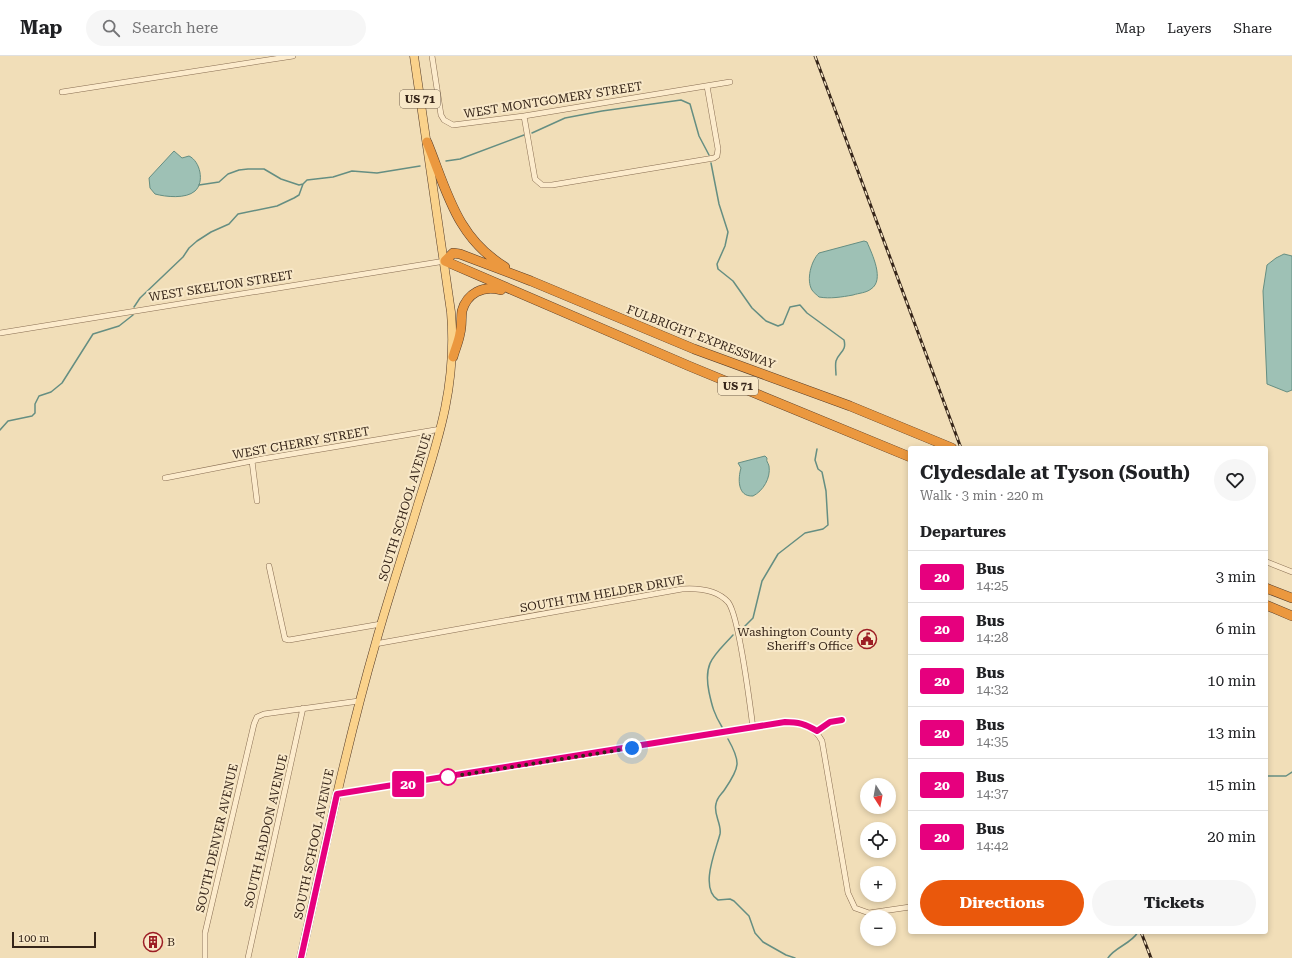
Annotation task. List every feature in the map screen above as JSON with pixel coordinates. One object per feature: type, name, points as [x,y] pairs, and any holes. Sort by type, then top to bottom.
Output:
[{"type":"highway","points":[[427,142],[453,209],[465,231],[496,260],[531,281]]},
{"type":"highway","name":"FULBRIGHT EXPRESSWAY","points":[[444,261],[453,253],[460,254],[531,281],[694,349],[850,406],[947,446]]},
{"type":"highway","name":"US 71","points":[[444,261],[566,314],[908,456]]},
{"type":"highway","points":[[453,356],[461,331],[464,307],[469,298],[481,289],[499,289],[566,314]]},
{"type":"highway","points":[[1268,589],[1292,598]]},
{"type":"highway","points":[[1268,606],[1292,617]]},
{"type":"main road","name":"SOUTH SCHOOL AVENUE","points":[[301,958],[359,701],[381,624],[442,429],[449,396],[453,356],[452,317],[414,56]]},
{"type":"street","points":[[62,92],[293,56]]},
{"type":"street","name":"WEST MONTGOMERY STREET","points":[[432,56],[441,115],[448,123],[453,125],[524,116],[730,82]]},
{"type":"street","points":[[524,116],[538,183],[546,186],[712,159],[717,156],[718,149],[707,86]]},
{"type":"street","name":"WEST SKELTON STREET","points":[[0,333],[444,261]]},
{"type":"street","name":"WEST CHERRY STREET","points":[[165,478],[252,461],[442,429]]},
{"type":"street","points":[[252,461],[257,501]]},
{"type":"street","points":[[1268,562],[1292,572]]},
{"type":"street","points":[[269,566],[285,639],[289,640],[381,624]]},
{"type":"street","name":"SOUTH TIM HELDER DRIVE","points":[[375,644],[682,589],[706,591],[723,598],[732,611],[744,664],[753,728]]},
{"type":"street","points":[[303,708],[359,701]]},
{"type":"street","name":"SOUTH DENVER AVENUE","points":[[205,958],[205,933],[254,724],[257,717],[264,714],[303,708]]},
{"type":"street","name":"SOUTH HADDON AVENUE","points":[[248,958],[303,708]]},
{"type":"street","points":[[337,794],[785,722],[798,722],[817,731],[822,741],[848,893],[856,908],[869,913],[908,907]]},
{"type":"water","points":[[174,151],[182,158],[189,156],[196,162],[200,172],[200,182],[198,187],[191,194],[181,196],[165,196],[155,194],[150,188],[149,178]]},
{"type":"water","points":[[864,241],[867,242],[876,267],[877,280],[875,285],[867,291],[840,297],[823,298],[814,293],[810,286],[809,276],[816,256],[819,253]]},
{"type":"water","points":[[1284,254],[1292,256],[1292,390],[1287,392],[1267,384],[1263,291],[1267,265]]},
{"type":"water","points":[[765,456],[769,466],[769,475],[766,484],[757,494],[753,496],[744,493],[741,490],[739,482],[741,468],[738,463]]},
{"type":"waterway","points":[[532,133],[565,118],[602,111],[681,100],[690,104],[699,136],[709,155]]},
{"type":"waterway","points":[[446,161],[460,159],[524,135]]},
{"type":"waterway","points":[[711,163],[719,204],[728,232],[725,246],[717,264],[718,269],[733,281],[752,308],[766,321],[778,326],[783,324],[790,307],[800,305],[807,313],[844,340],[844,349],[836,361],[836,375]]},
{"type":"waterway","points":[[134,307],[140,298],[183,257],[189,248],[211,232],[229,224],[238,214],[277,206],[294,198],[299,195],[303,184],[307,180],[333,177],[352,171],[377,173],[420,166]]},
{"type":"waterway","points":[[199,185],[219,182],[228,174],[239,170],[248,169],[264,169],[281,179],[299,185],[303,184]]},
{"type":"waterway","points":[[0,430],[8,421],[32,416],[35,413],[35,404],[39,396],[51,392],[62,383],[93,334],[119,326],[133,315]]},
{"type":"waterway","points":[[741,630],[753,618],[762,581],[778,554],[805,533],[823,529],[828,525],[826,491],[822,472],[818,469],[815,460],[817,449]]},
{"type":"waterway","points":[[722,727],[711,702],[708,673],[709,666],[715,654],[733,635]]},
{"type":"waterway","points":[[728,739],[735,753],[737,764],[734,775],[724,791],[718,797],[715,808],[720,826],[720,834],[710,868],[709,878],[712,894],[718,900],[730,899],[734,901],[749,916],[755,933],[763,942],[786,955],[795,958]]},
{"type":"waterway","points":[[1268,776],[1286,776],[1292,772]]},
{"type":"waterway","points":[[1108,958],[1136,934]]},
{"type":"railway","points":[[815,56],[960,446]]},
{"type":"railway","points":[[1142,934],[1151,958]]},
{"type":"bus line","name":"20","points":[[301,958],[337,794],[360,792],[785,722],[798,722],[817,731],[830,722],[842,720]]},
{"type":"place","name":"Washington County Sheriff's Office","points":[[867,639]]},
{"type":"place","name":"B","points":[[153,942]]},
{"type":"route","points":[[448,777],[632,748]]}]
